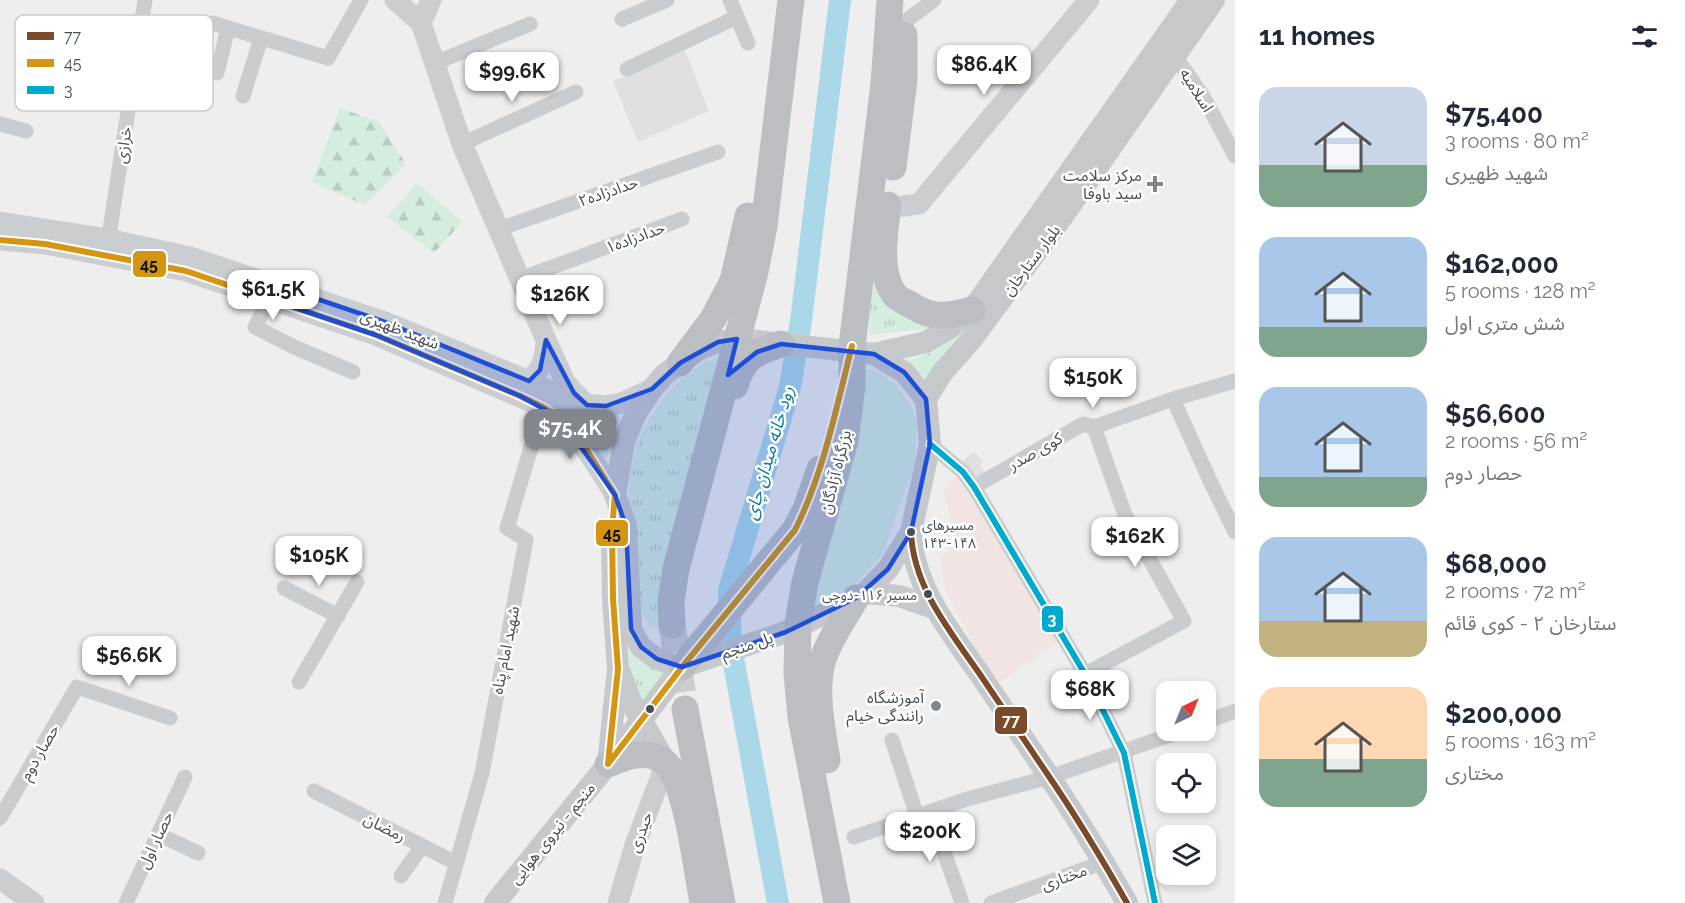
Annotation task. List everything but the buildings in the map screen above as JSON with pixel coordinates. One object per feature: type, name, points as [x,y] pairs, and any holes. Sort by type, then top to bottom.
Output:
[{"type":"highway","points":[[680,363],[713,319],[733,282],[749,210],[774,0]]},
{"type":"highway","points":[[781,344],[757,352],[745,362],[739,372],[685,584],[672,625],[676,568],[755,272],[764,226],[791,0]]},
{"type":"highway","name":"بزرگراه آزادگان","points":[[837,903],[801,717],[796,674],[798,622],[805,582],[845,441],[852,386],[863,350],[890,0]]},
{"type":"highway","points":[[901,12],[904,80],[884,244],[885,275],[895,295],[920,310],[944,317],[972,310]]},
{"type":"highway","points":[[682,667],[795,530],[806,509],[863,350]]},
{"type":"highway","points":[[850,903],[822,732],[819,695],[823,658],[834,633],[861,596]]},
{"type":"highway","points":[[685,709],[722,903]]},
{"type":"highway","points":[[608,764],[624,757],[641,754],[653,756],[666,763],[675,775],[684,802],[703,903]]},
{"type":"main road","points":[[395,0],[421,23],[462,144],[546,340],[565,382],[587,405]]},
{"type":"main road","points":[[421,23],[431,0]]},
{"type":"main road","points":[[888,208],[919,204],[1089,0]]},
{"type":"main road","name":"بلوار ستارخان","points":[[863,350],[926,342],[950,328],[972,310],[1191,0]]},
{"type":"main road","name":"بلوار ستارخان","points":[[926,399],[942,373],[972,339],[1068,210],[1214,0]]},
{"type":"main road","name":"شهید ظهیری","points":[[0,222],[107,247]]},
{"type":"main road","name":"شهید ظهیری","points":[[0,240],[107,247],[190,257],[543,407],[560,418],[573,432],[615,495]]},
{"type":"main road","name":"شهید ظهیری","points":[[272,292],[385,322],[529,381],[573,403],[587,405],[621,403],[652,389]]},
{"type":"main road","points":[[608,764],[618,669],[613,599],[612,529],[624,442],[635,415],[665,374],[700,349],[718,342],[740,339],[863,350],[904,372],[926,399],[930,444],[911,532],[911,548],[934,608],[1050,777],[1127,903]]},
{"type":"main road","points":[[529,381],[540,370],[545,355],[546,340]]},
{"type":"main road","points":[[615,495],[626,526],[631,629],[641,647],[657,659],[682,667]]},
{"type":"main road","points":[[861,596],[888,569],[911,532]]},
{"type":"main road","points":[[861,596],[899,596],[934,608]]},
{"type":"main road","name":"پل منجم","points":[[682,667],[786,632],[861,596]]},
{"type":"main road","name":"منجم - نیروی هوایی","points":[[495,903],[643,721],[682,667]]},
{"type":"main road","points":[[618,669],[631,702],[666,763]]},
{"type":"main road","name":"حیدری","points":[[618,903],[635,845],[666,763]]},
{"type":"main road","points":[[0,879],[34,903]]},
{"type":"street","name":"خرازی","points":[[143,15],[145,0]]},
{"type":"street","points":[[213,23],[328,58],[361,0]]},
{"type":"street","points":[[622,19],[667,0]]},
{"type":"street","points":[[730,0],[748,44]]},
{"type":"street","points":[[901,12],[934,0]]},
{"type":"street","points":[[627,69],[737,17]]},
{"type":"street","points":[[435,63],[530,24]]},
{"type":"street","points":[[217,73],[228,28]]},
{"type":"street","points":[[243,96],[261,38]]},
{"type":"street","name":"اسلامیه","points":[[1175,56],[1203,96],[1235,156]]},
{"type":"street","points":[[462,144],[576,92]]},
{"type":"street","name":"خرازی","points":[[107,247],[128,111]]},
{"type":"street","points":[[0,124],[26,131]]},
{"type":"street","name":"حدادزاده۲","points":[[499,229],[717,152]]},
{"type":"street","name":"حدادزاده۱","points":[[520,279],[682,219]]},
{"type":"street","points":[[272,292],[255,327],[294,347],[354,372]]},
{"type":"street","name":"کوی صدر","points":[[974,487],[1083,424],[1094,427],[1173,399],[1235,381]]},
{"type":"street","points":[[1173,399],[1210,483],[1235,532]]},
{"type":"street","name":"شهید امام پناه","points":[[445,903],[482,773],[526,540],[507,528],[543,407]]},
{"type":"street","points":[[1085,674],[1184,621],[1125,515],[1094,427]]},
{"type":"street","points":[[930,444],[963,472],[974,487],[1085,674],[1124,753],[1155,903]]},
{"type":"street","points":[[299,682],[357,582]]},
{"type":"street","points":[[284,588],[338,616]]},
{"type":"street","name":"حصار دوم","points":[[0,818],[77,687],[170,718]]},
{"type":"street","points":[[1216,718],[1235,711]]},
{"type":"street","points":[[892,740],[962,903]]},
{"type":"street","points":[[854,837],[1050,777],[1156,741]]},
{"type":"street","name":"حصار اول","points":[[126,903],[185,777]]},
{"type":"street","name":"رمضان","points":[[314,791],[456,863]]},
{"type":"street","points":[[158,834],[198,853]]},
{"type":"street","points":[[401,876],[422,846]]},
{"type":"street","name":"مختاری","points":[[991,903],[1104,862]]},
{"type":"highlighted area","points":[[276,285],[385,322],[529,381],[540,370],[546,340],[574,393],[587,405],[606,406],[652,389],[680,363],[718,342],[737,339],[728,375],[757,352],[781,344],[874,354],[904,372],[926,399],[930,444],[911,532],[888,569],[856,598],[786,632],[682,667],[657,659],[641,647],[631,629],[626,526],[615,495],[560,418],[520,396],[376,335],[269,299]]},
{"type":"shaded area","points":[[685,50],[709,111],[638,142],[613,81]]},
{"type":"shaded area","points":[[974,452],[983,461],[980,467],[987,473],[974,481],[959,464]]},
{"type":"shaded area","points":[[963,472],[1058,641],[995,686],[944,588],[940,558],[955,544],[943,489],[952,486],[949,481]]},
{"type":"green space","points":[[340,108],[379,122],[406,164],[365,205],[312,182]]},
{"type":"green space","points":[[417,183],[462,222],[434,253],[387,217]]},
{"type":"green space","points":[[872,263],[934,328],[869,335]]},
{"type":"green space","points":[[988,307],[925,381],[902,362],[933,352]]},
{"type":"green space","points":[[718,356],[660,627],[650,626],[638,603],[631,580],[628,519],[631,470],[635,451],[644,429],[666,396],[684,377]]},
{"type":"green space","points":[[859,367],[878,372],[897,385],[914,412],[917,431],[914,464],[883,553],[854,585],[804,613]]},
{"type":"green space","points":[[622,409],[606,459],[574,413]]},
{"type":"green space","points":[[625,629],[667,672],[643,705],[627,671]]},
{"type":"waterway","name":"رود خانه میدان چای","points":[[778,903],[731,647],[729,591],[790,387],[801,321],[840,0]]},
{"type":"tunnel","points":[[672,625],[685,709]]},
{"type":"transit line","name":"45","points":[[0,240],[45,244],[186,271],[376,335],[520,396],[560,418],[586,449],[615,495],[612,529],[613,599],[618,669],[608,764],[682,667],[795,530],[822,463],[852,346]]},
{"type":"transit line","name":"3","points":[[930,444],[963,472],[974,487],[1085,674],[1124,753],[1155,903]]},
{"type":"transit line","name":"77","points":[[911,532],[918,571],[935,607],[1069,806],[1127,903]]},
{"type":"place","name":"مرکز سلامت سید باوفا","points":[[1155,184]]},
{"type":"place","name":"مسیرهای ۱۴۳-۱۴۸","points":[[911,532]]},
{"type":"place","name":"مسیر ۱۱۶-دوچی","points":[[928,594]]},
{"type":"place","name":"آموزشگاه رانندگی خیام","points":[[936,706]]}]
